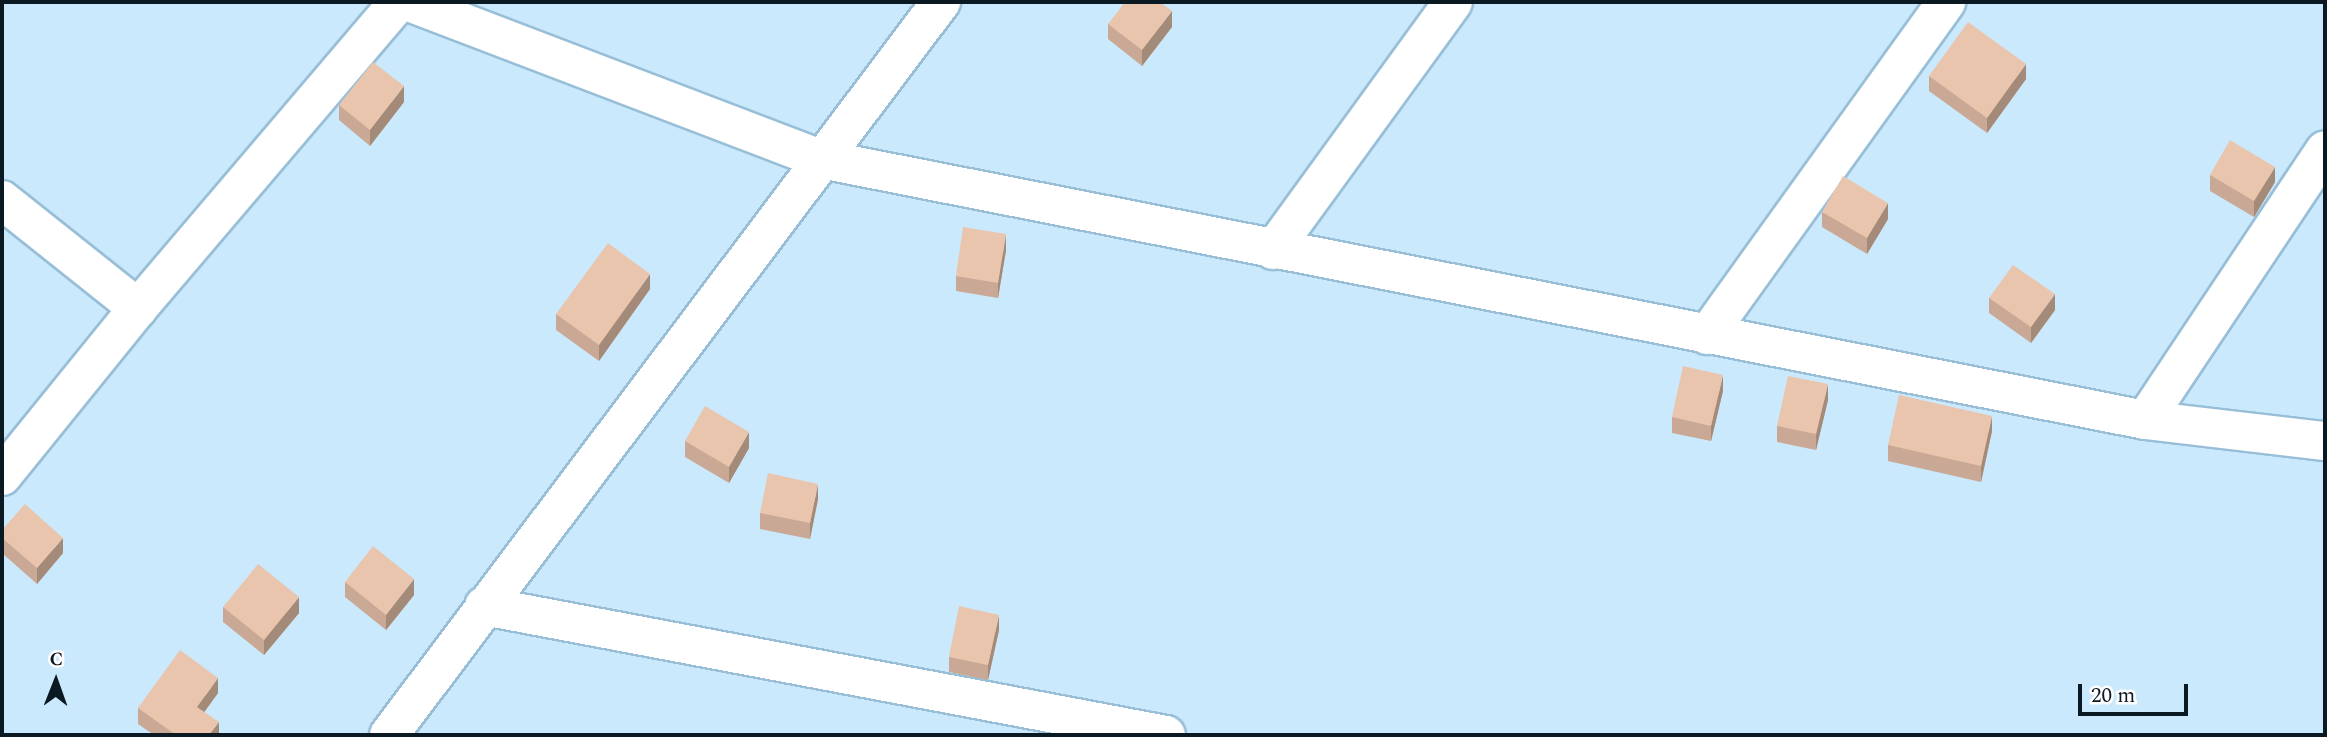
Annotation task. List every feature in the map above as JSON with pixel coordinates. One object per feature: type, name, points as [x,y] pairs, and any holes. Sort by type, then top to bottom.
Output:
[{"type":"street","points":[[2,476],[138,308],[398,2]]},
{"type":"street","points":[[410,2],[821,159],[2146,420],[2325,441]]},
{"type":"street","points":[[389,735],[941,2]]},
{"type":"street","points":[[1273,250],[1453,2]]},
{"type":"street","points":[[1707,335],[1946,2]]},
{"type":"street","points":[[2146,420],[2325,150]]},
{"type":"street","points":[[2,200],[138,308]]},
{"type":"street","points":[[484,606],[1166,735]]},
{"type":"building","points":[[1125,2],[1160,2],[1172,11],[1142,50],[1108,24]]},
{"type":"building","points":[[1968,22],[2026,64],[1987,118],[1929,76]]},
{"type":"building","points":[[373,62],[404,86],[370,130],[339,105]]},
{"type":"building","points":[[2230,140],[2275,167],[2254,201],[2210,175]]},
{"type":"building","points":[[1843,176],[1888,203],[1867,238],[1822,212]]},
{"type":"building","points":[[963,227],[1006,234],[998,283],[956,276]]},
{"type":"building","points":[[608,243],[650,274],[599,345],[556,314]]},
{"type":"building","points":[[2013,265],[2055,294],[2031,327],[1989,298]]},
{"type":"building","points":[[1683,366],[1723,375],[1711,426],[1672,417]]},
{"type":"building","points":[[1788,376],[1828,384],[1816,434],[1777,426]]},
{"type":"building","points":[[1899,395],[1992,416],[1981,466],[1888,445]]},
{"type":"building","points":[[705,406],[749,432],[729,467],[685,441]]},
{"type":"building","points":[[768,473],[818,484],[810,523],[760,513]]},
{"type":"building","points":[[25,504],[63,538],[37,568],[2,538],[2,530]]},
{"type":"building","points":[[373,546],[414,579],[386,615],[345,582]]},
{"type":"building","points":[[258,564],[299,597],[264,640],[223,607]]},
{"type":"building","points":[[959,606],[999,615],[988,665],[949,657]]},
{"type":"building","points":[[180,650],[218,678],[197,707],[219,722],[209,735],[176,735],[138,708]]}]
